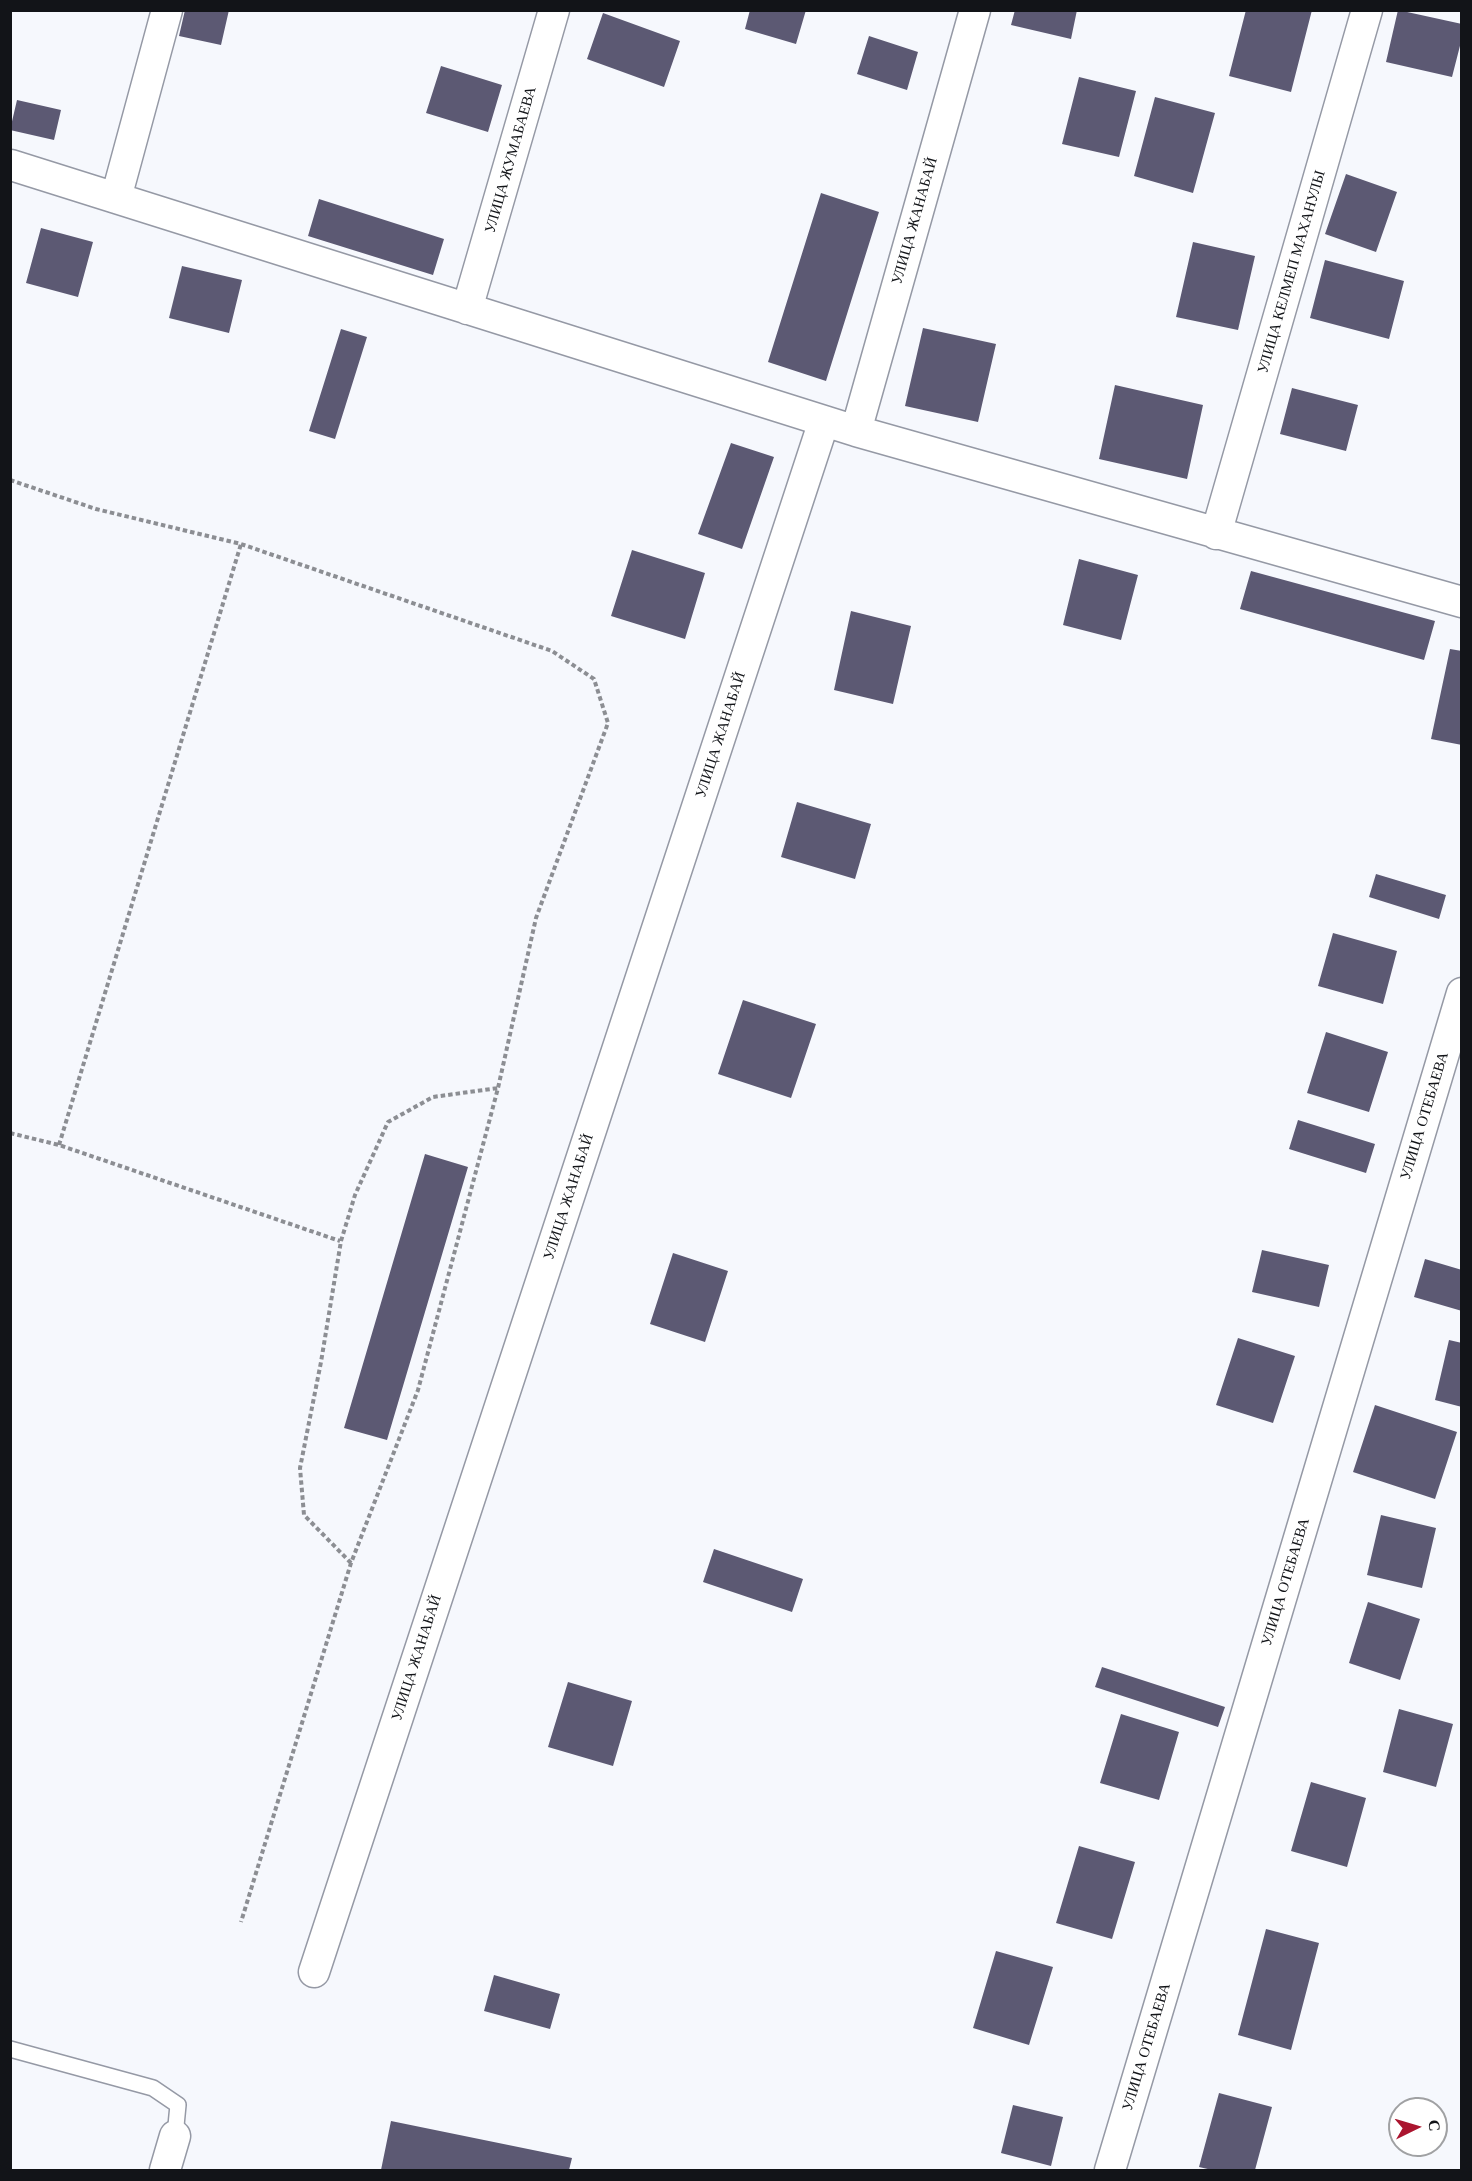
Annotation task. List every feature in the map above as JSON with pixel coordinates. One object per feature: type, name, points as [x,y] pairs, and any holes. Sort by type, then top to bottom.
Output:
[{"type":"street","points":[[116,198],[167,10]]},
{"type":"street","name":"УЛИЦА ЖУМАБАЕВА","points":[[467,309],[554,10]]},
{"type":"street","name":"УЛИЦА ЖАНАБАЙ","points":[[856,431],[975,10]]},
{"type":"street","name":"УЛИЦА КЕЛМЕП МАХАНУЛЫ","points":[[1216,534],[1367,10]]},
{"type":"street","points":[[10,165],[856,431],[1461,602]]},
{"type":"street","name":"УЛИЦА ЖАНАБАЙ","points":[[314,1972],[824,421]]},
{"type":"street","name":"УЛИЦА ОТЕБАЕВА","points":[[1110,2170],[1461,993]]},
{"type":"street","points":[[165,2170],[175,2136]]},
{"type":"lane","points":[[10,2049],[153,2088],[178,2106],[175,2136]]},
{"type":"path","points":[[10,480],[96,509],[241,544],[552,651],[594,679],[608,723],[536,918],[498,1088],[418,1390],[351,1563],[242,1922]]},
{"type":"path","points":[[59,1144],[241,544]]},
{"type":"path","points":[[351,1563],[304,1515],[300,1468],[321,1362],[340,1241],[355,1195],[388,1122],[433,1097],[498,1088]]},
{"type":"path","points":[[10,1133],[59,1144],[340,1241]]},
{"type":"building","points":[[185,10],[229,10],[221,45],[179,36]]},
{"type":"building","points":[[750,10],[806,10],[796,44],[745,29]]},
{"type":"building","points":[[1015,10],[1077,10],[1071,39],[1011,25]]},
{"type":"building","points":[[1246,10],[1312,10],[1291,92],[1229,76]]},
{"type":"building","points":[[1398,10],[1462,24],[1462,38],[1452,77],[1386,62]]},
{"type":"building","points":[[603,13],[680,41],[664,87],[587,59]]},
{"type":"building","points":[[869,36],[918,52],[907,90],[857,74]]},
{"type":"building","points":[[441,66],[502,85],[488,132],[426,113]]},
{"type":"building","points":[[1079,77],[1136,91],[1119,157],[1062,144]]},
{"type":"building","points":[[1155,97],[1215,113],[1193,193],[1134,176]]},
{"type":"building","points":[[17,100],[61,110],[54,140],[10,130]]},
{"type":"building","points":[[1346,174],[1397,192],[1376,252],[1325,234]]},
{"type":"building","points":[[821,193],[879,212],[826,381],[768,362]]},
{"type":"building","points":[[319,199],[444,239],[433,275],[308,236]]},
{"type":"building","points":[[41,228],[93,242],[78,297],[26,283]]},
{"type":"building","points":[[1193,242],[1255,256],[1238,330],[1176,317]]},
{"type":"building","points":[[1325,260],[1404,281],[1389,339],[1310,318]]},
{"type":"building","points":[[182,266],[242,280],[229,333],[169,318]]},
{"type":"building","points":[[923,328],[996,344],[978,422],[905,406]]},
{"type":"building","points":[[341,329],[367,337],[335,439],[309,431]]},
{"type":"building","points":[[1115,385],[1203,405],[1187,479],[1099,459]]},
{"type":"building","points":[[1292,388],[1358,405],[1346,451],[1280,434]]},
{"type":"building","points":[[731,443],[774,457],[742,549],[698,534]]},
{"type":"building","points":[[632,550],[705,573],[685,639],[611,616]]},
{"type":"building","points":[[1079,559],[1138,575],[1121,640],[1063,625]]},
{"type":"building","points":[[1251,571],[1435,621],[1424,660],[1240,609]]},
{"type":"building","points":[[851,611],[911,626],[893,704],[834,690]]},
{"type":"building","points":[[1450,649],[1462,651],[1462,745],[1431,739]]},
{"type":"building","points":[[797,802],[871,824],[855,879],[781,857]]},
{"type":"building","points":[[1376,874],[1446,895],[1439,919],[1369,897]]},
{"type":"building","points":[[1333,933],[1397,951],[1383,1004],[1318,986]]},
{"type":"building","points":[[743,1000],[816,1024],[791,1098],[718,1074]]},
{"type":"building","points":[[1326,1032],[1388,1052],[1369,1112],[1307,1093]]},
{"type":"building","points":[[1298,1120],[1375,1144],[1366,1173],[1289,1149]]},
{"type":"building","points":[[425,1154],[468,1167],[387,1440],[344,1428]]},
{"type":"building","points":[[1262,1250],[1329,1265],[1319,1307],[1252,1292]]},
{"type":"building","points":[[673,1253],[728,1271],[705,1342],[650,1324]]},
{"type":"building","points":[[1425,1259],[1462,1270],[1462,1311],[1414,1297]]},
{"type":"building","points":[[1238,1338],[1295,1356],[1273,1423],[1216,1405]]},
{"type":"building","points":[[1449,1340],[1462,1343],[1462,1407],[1435,1400]]},
{"type":"building","points":[[1375,1405],[1457,1432],[1435,1499],[1353,1472]]},
{"type":"building","points":[[1381,1515],[1436,1528],[1422,1588],[1367,1575]]},
{"type":"building","points":[[714,1549],[803,1579],[792,1612],[703,1582]]},
{"type":"building","points":[[1368,1602],[1420,1619],[1400,1680],[1349,1663]]},
{"type":"building","points":[[1102,1667],[1225,1707],[1218,1727],[1095,1687]]},
{"type":"building","points":[[568,1682],[632,1701],[613,1766],[548,1747]]},
{"type":"building","points":[[1399,1709],[1453,1724],[1436,1787],[1383,1772]]},
{"type":"building","points":[[1121,1714],[1179,1732],[1159,1800],[1100,1783]]},
{"type":"building","points":[[1311,1782],[1366,1798],[1347,1867],[1291,1851]]},
{"type":"building","points":[[1079,1846],[1135,1862],[1112,1939],[1056,1923]]},
{"type":"building","points":[[1266,1929],[1319,1943],[1291,2050],[1238,2035]]},
{"type":"building","points":[[996,1951],[1053,1967],[1029,2045],[973,2028]]},
{"type":"building","points":[[494,1975],[560,1994],[550,2029],[484,2011]]},
{"type":"building","points":[[1219,2093],[1272,2107],[1255,2170],[1212,2170],[1199,2167]]},
{"type":"building","points":[[1013,2105],[1063,2117],[1051,2166],[1001,2153]]},
{"type":"building","points":[[391,2121],[572,2158],[569,2170],[381,2170]]}]
